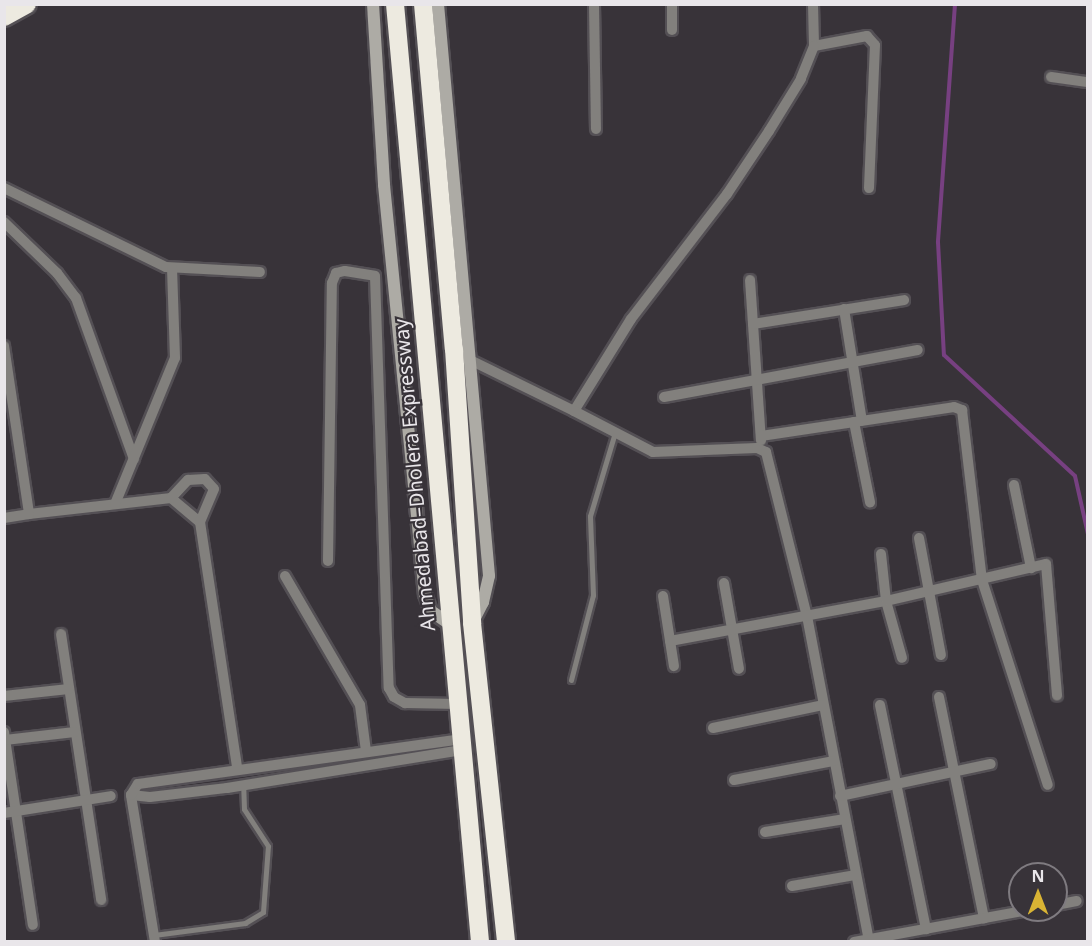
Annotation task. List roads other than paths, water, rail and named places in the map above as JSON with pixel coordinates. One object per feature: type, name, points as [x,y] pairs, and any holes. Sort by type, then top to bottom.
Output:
[{"type":"highway","points":[[4,17],[27,4]]},
{"type":"highway","name":"Ahmedabad–Dholera Expressway","points":[[395,4],[480,942]]},
{"type":"highway","points":[[423,4],[454,349],[472,623],[506,942]]},
{"type":"street","points":[[373,4],[384,185],[425,594],[431,611],[450,624]]},
{"type":"street","points":[[438,4],[489,576],[483,602],[472,623]]},
{"type":"street","points":[[594,4],[596,129]]},
{"type":"street","points":[[672,4],[672,30]]},
{"type":"street","points":[[574,411],[631,319],[727,194],[801,79],[814,46],[813,4]]},
{"type":"street","points":[[814,46],[867,36],[873,40],[869,188]]},
{"type":"street","points":[[1052,77],[1088,82]]},
{"type":"street","points":[[4,188],[172,268],[260,272]]},
{"type":"street","points":[[4,222],[62,278],[76,298],[134,459]]},
{"type":"street","points":[[115,504],[175,358],[172,268]]},
{"type":"street","points":[[328,561],[332,283],[336,273],[345,271],[375,276],[394,276]]},
{"type":"street","points":[[375,276],[389,688],[394,698],[405,704],[458,704]]},
{"type":"street","points":[[750,280],[762,450],[771,461],[807,616],[869,940]]},
{"type":"street","points":[[753,324],[904,300]]},
{"type":"street","points":[[844,309],[870,502]]},
{"type":"street","points":[[4,346],[29,514]]},
{"type":"street","points":[[664,397],[853,364],[918,350]]},
{"type":"street","points":[[470,360],[653,452],[762,450]]},
{"type":"street","points":[[761,436],[954,407],[962,410],[982,580],[1048,785]]},
{"type":"street","points":[[4,518],[171,498],[188,480],[205,479],[214,489],[211,503],[200,522],[237,768]]},
{"type":"street","points":[[1014,485],[1031,568]]},
{"type":"street","points":[[171,498],[200,522]]},
{"type":"street","points":[[919,538],[941,655]]},
{"type":"street","points":[[881,554],[886,601],[902,658]]},
{"type":"street","points":[[670,641],[886,601],[1046,564],[1057,696]]},
{"type":"street","points":[[285,576],[360,705],[366,751]]},
{"type":"street","points":[[724,583],[740,669]]},
{"type":"street","points":[[663,596],[674,666]]},
{"type":"street","points":[[61,634],[101,900]]},
{"type":"street","points":[[4,696],[69,688]]},
{"type":"street","points":[[939,697],[952,772],[984,918]]},
{"type":"street","points":[[713,728],[823,705]]},
{"type":"street","points":[[880,705],[926,929]]},
{"type":"street","points":[[33,924],[9,812],[5,736],[75,732]]},
{"type":"street","points":[[154,938],[131,795],[142,782],[366,751],[462,745]]},
{"type":"street","points":[[131,795],[150,797],[243,786],[462,745]]},
{"type":"street","points":[[734,780],[834,761]]},
{"type":"street","points":[[840,796],[991,764]]},
{"type":"street","points":[[253,765],[256,783]]},
{"type":"street","points":[[224,771],[227,788]]},
{"type":"street","points":[[9,812],[111,796]]},
{"type":"street","points":[[765,832],[845,819]]},
{"type":"street","points":[[792,886],[856,875]]},
{"type":"street","points":[[1068,903],[1077,901]]},
{"type":"street","points":[[854,942],[1008,914]]},
{"type":"lane","points":[[571,680],[593,595],[590,516],[615,432]]},
{"type":"lane","points":[[154,938],[245,923],[263,912],[268,846],[244,809],[243,786]]},
{"type":"waterway","points":[[955,4],[938,242],[944,355],[1075,476],[1088,534]]}]
